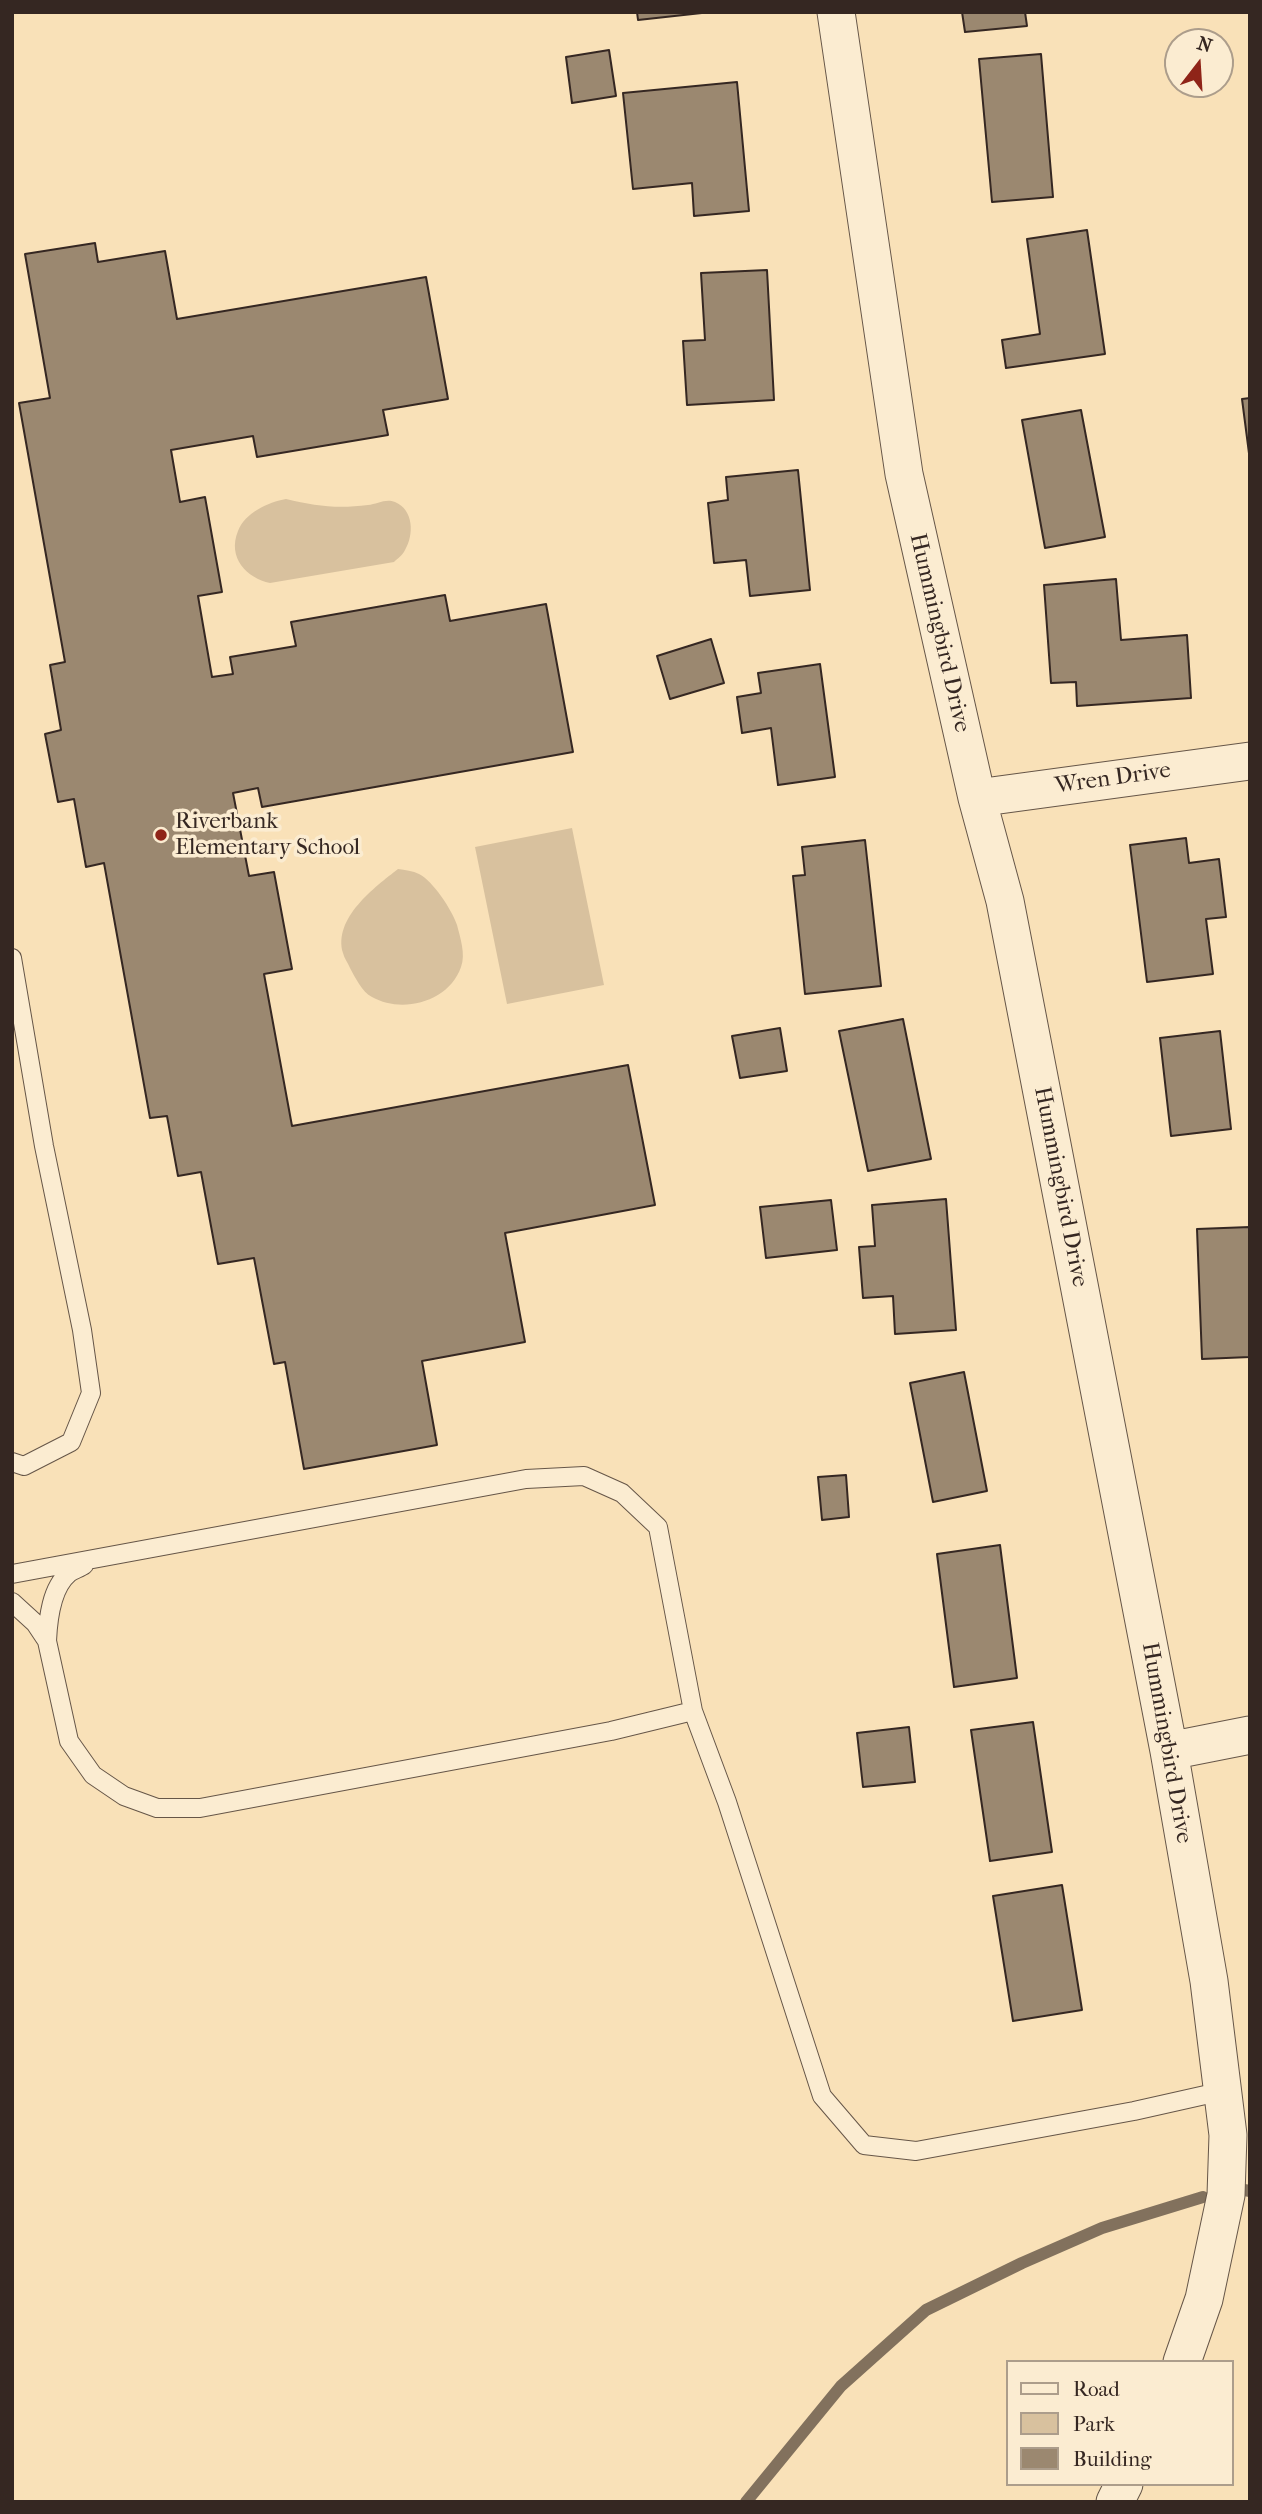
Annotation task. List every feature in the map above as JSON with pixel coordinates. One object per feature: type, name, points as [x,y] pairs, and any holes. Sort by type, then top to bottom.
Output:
[{"type":"street","name":"Hummingbird Drive","points":[[836,12],[904,474],[976,799],[1005,901],[1169,1751],[1209,1981],[1228,2135],[1226,2195],[1204,2299],[1183,2360]]},
{"type":"street","name":"Wren Drive","points":[[976,799],[1250,761]]},
{"type":"street","points":[[1169,1751],[1250,1735]]},
{"type":"street","points":[[1115,2502],[1123,2486]]},
{"type":"lane","points":[[12,958],[44,1146],[82,1330],[91,1393],[71,1442],[24,1466],[12,1462]]},
{"type":"lane","points":[[12,1574],[526,1479],[584,1476],[622,1493],[658,1527],[692,1711],[727,1802],[822,2096],[864,2145],[916,2151],[1134,2111],[1223,2091]]},
{"type":"lane","points":[[97,1559],[69,1574],[55,1594],[48,1620],[47,1641],[69,1741],[93,1775],[124,1796],[157,1808],[200,1808],[611,1731],[692,1711]]},
{"type":"lane","points":[[12,1602],[35,1623],[47,1641]]},
{"type":"green space","points":[[286,499],[336,507],[395,502],[409,517],[411,530],[408,544],[403,554],[394,562],[270,583],[254,577],[241,565],[235,550],[235,541],[241,525],[258,509]]},
{"type":"green space","points":[[572,828],[604,985],[507,1004],[475,847]]},
{"type":"green space","points":[[398,869],[419,874],[436,889],[455,919],[463,951],[461,967],[446,989],[423,1001],[410,1004],[384,1002],[365,992],[343,953],[344,928],[350,916],[368,894]]},
{"type":"building","points":[[637,12],[711,12],[638,20]]},
{"type":"building","points":[[962,12],[1025,12],[1027,26],[965,32]]},
{"type":"building","points":[[609,50],[616,96],[572,103],[566,57]]},
{"type":"building","points":[[1041,54],[1053,197],[992,202],[979,59]]},
{"type":"building","points":[[737,82],[749,211],[694,216],[692,183],[633,189],[623,93]]},
{"type":"building","points":[[1087,230],[1105,354],[1006,368],[1002,340],[1040,334],[1027,239]]},
{"type":"building","name":"Riverbank Elementary School","points":[[95,243],[98,262],[165,251],[177,319],[426,277],[448,399],[383,410],[388,435],[257,457],[253,436],[171,450],[180,502],[205,497],[222,592],[198,596],[212,677],[233,674],[230,657],[296,646],[291,622],[445,595],[450,621],[546,604],[573,752],[262,807],[258,788],[233,793],[249,876],[274,872],[292,969],[264,974],[292,1126],[628,1065],[655,1205],[505,1233],[525,1342],[422,1361],[437,1445],[304,1469],[285,1362],[274,1364],[254,1258],[218,1264],[201,1172],[178,1176],[167,1116],[150,1118],[104,863],[86,867],[74,799],[58,802],[45,734],[61,730],[50,665],[65,662],[19,403],[50,398],[25,254]]},
{"type":"building","points":[[767,270],[774,400],[687,405],[683,341],[705,340],[701,273]]},
{"type":"building","points":[[1250,398],[1250,461],[1242,399]]},
{"type":"building","points":[[1081,410],[1105,537],[1045,548],[1022,420]]},
{"type":"building","points":[[798,470],[810,590],[750,596],[746,560],[714,563],[708,503],[728,500],[726,477]]},
{"type":"building","points":[[1116,579],[1121,640],[1187,635],[1191,698],[1077,706],[1076,682],[1051,683],[1044,585]]},
{"type":"building","points":[[711,639],[724,683],[670,699],[657,656]]},
{"type":"building","points":[[820,664],[835,777],[778,785],[771,728],[742,733],[737,697],[761,693],[758,673]]},
{"type":"building","points":[[1186,838],[1189,863],[1219,859],[1226,917],[1206,919],[1213,974],[1147,982],[1130,845]]},
{"type":"building","points":[[865,840],[881,986],[805,994],[793,876],[805,875],[802,847]]},
{"type":"building","points":[[903,1019],[931,1159],[868,1171],[839,1031]]},
{"type":"building","points":[[780,1028],[787,1071],[740,1078],[732,1036]]},
{"type":"building","points":[[1220,1031],[1231,1129],[1171,1136],[1160,1038]]},
{"type":"building","points":[[946,1199],[956,1330],[895,1334],[893,1296],[863,1298],[859,1247],[875,1246],[872,1205]]},
{"type":"building","points":[[831,1200],[837,1250],[766,1258],[760,1207]]},
{"type":"building","points":[[1250,1227],[1250,1357],[1202,1359],[1197,1229]]},
{"type":"building","points":[[964,1372],[987,1491],[933,1502],[910,1383]]},
{"type":"building","points":[[846,1475],[849,1517],[822,1520],[818,1477]]},
{"type":"building","points":[[1000,1545],[1017,1678],[954,1687],[937,1554]]},
{"type":"building","points":[[1033,1722],[1052,1852],[990,1861],[971,1730]]},
{"type":"building","points":[[909,1727],[915,1782],[863,1787],[857,1733]]},
{"type":"building","points":[[1062,1885],[1082,2010],[1013,2021],[993,1896]]},
{"type":"waterway","points":[[1238,2189],[1250,2191]]},
{"type":"waterway","points":[[746,2502],[841,2386],[926,2310],[1102,2228],[1203,2197]]},
{"type":"place","name":"Riverbank Elementary School","points":[[161,835]]}]
